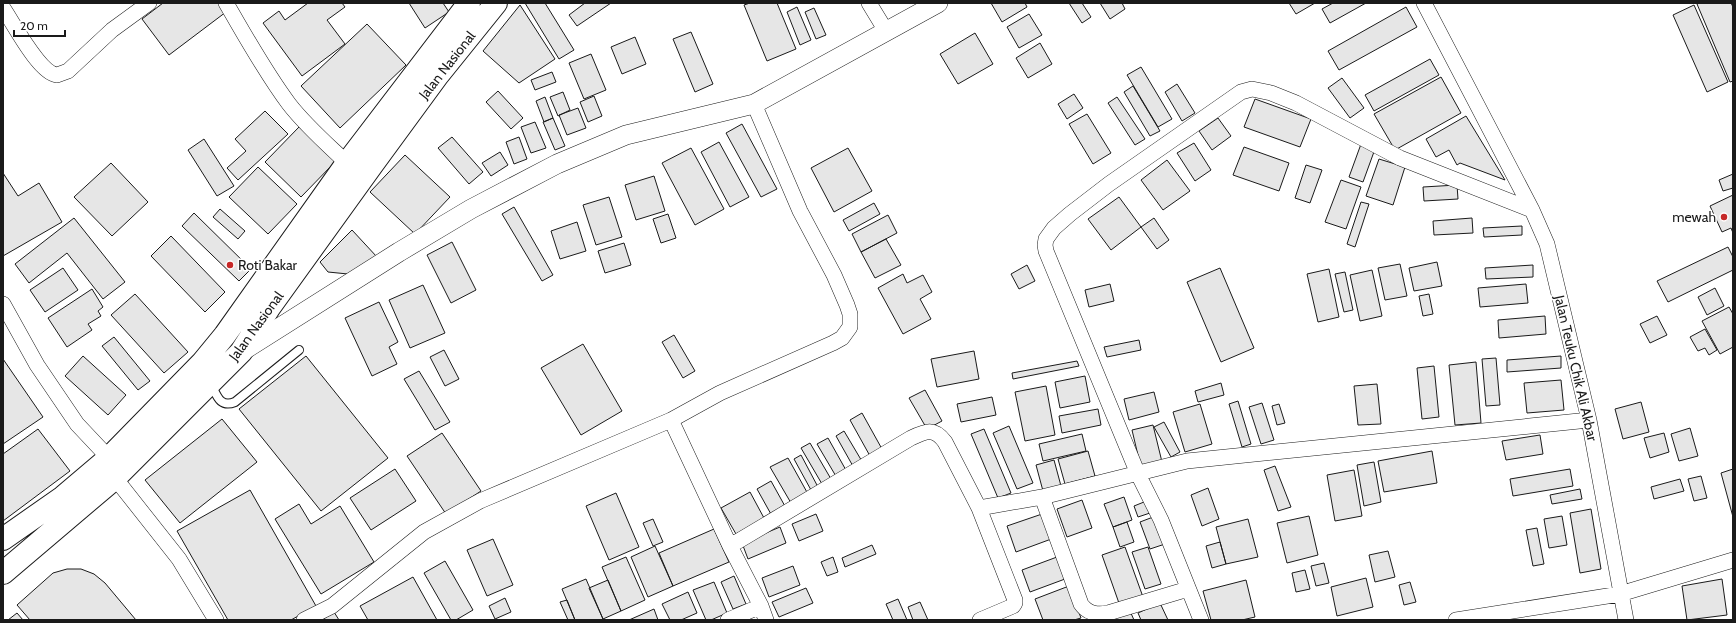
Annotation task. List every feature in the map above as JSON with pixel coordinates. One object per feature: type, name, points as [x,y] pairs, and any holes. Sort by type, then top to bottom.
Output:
[{"type":"highway","name":"Jalan Nasional","points":[[112,468],[225,335],[347,163],[469,3]]},
{"type":"highway","name":"Jalan Nasional","points":[[3,573],[78,496],[211,383],[241,352],[269,308],[372,164],[438,75],[496,3]]},
{"type":"highway","name":"Jalan Nasional","points":[[3,539],[78,496]]},
{"type":"street","points":[[3,8],[33,55],[49,72],[57,75],[68,71],[112,30],[149,3]]},
{"type":"street","points":[[226,3],[263,66],[290,105],[347,163]]},
{"type":"street","points":[[869,3],[886,31]]},
{"type":"street","points":[[241,352],[399,252],[464,213],[557,164],[626,135],[754,104],[938,3]]},
{"type":"street","name":"Jalan Teuku Chik Ali Akbar","points":[[1424,3],[1532,210],[1547,244],[1589,420],[1626,620]]},
{"type":"street","points":[[1201,620],[1161,520],[1138,474],[1046,251],[1046,239],[1054,228],[1087,201],[1233,97],[1247,90],[1257,89],[1296,103],[1400,158],[1532,210]]},
{"type":"street","points":[[304,620],[332,606],[424,532],[480,501],[671,420],[720,393],[842,338],[850,327],[851,320],[847,305],[834,276],[800,211],[754,104]]},
{"type":"street","points":[[3,304],[37,365],[77,424],[112,468],[179,559],[216,620]]},
{"type":"street","points":[[671,420],[730,546],[761,606],[766,620]]},
{"type":"street","points":[[979,508],[1042,496],[1138,474],[1186,461],[1589,420]]},
{"type":"street","points":[[730,546],[911,438],[927,432],[937,433],[945,442],[979,508],[1015,600],[1013,606],[980,620]]},
{"type":"street","points":[[1042,496],[1080,604],[1087,611],[1096,614],[1108,613],[1188,588]]},
{"type":"street","points":[[1456,620],[1620,594],[1733,560]]},
{"type":"street","points":[[728,620],[761,606]]},
{"type":"lane","points":[[211,383],[221,402],[226,404],[235,402],[299,350]]},
{"type":"building","points":[[163,3],[220,3],[226,12],[169,55],[142,19]]},
{"type":"building","points":[[308,3],[342,3],[345,7],[327,20],[345,44],[302,76],[263,23],[279,11],[285,20]]},
{"type":"building","points":[[409,3],[443,3],[449,12],[425,28]]},
{"type":"building","points":[[525,3],[545,3],[574,50],[559,59]]},
{"type":"building","points":[[585,3],[611,3],[577,26],[569,15]]},
{"type":"building","points":[[750,3],[777,3],[796,49],[767,61],[744,5]]},
{"type":"building","points":[[991,3],[1025,3],[1027,7],[1002,22]]},
{"type":"building","points":[[1069,3],[1082,3],[1091,17],[1082,23]]},
{"type":"building","points":[[1100,3],[1122,3],[1125,9],[1110,19]]},
{"type":"building","points":[[1289,3],[1315,3],[1296,14]]},
{"type":"building","points":[[1333,3],[1366,3],[1330,23],[1322,9]]},
{"type":"building","points":[[1731,3],[1733,7],[1733,81],[1730,82],[1697,4]]},
{"type":"building","points":[[520,5],[555,59],[519,83],[483,51]]},
{"type":"building","points":[[1694,5],[1728,82],[1707,92],[1673,15]]},
{"type":"building","points":[[797,7],[811,40],[800,45],[787,12]]},
{"type":"building","points":[[1406,7],[1417,27],[1339,70],[1328,51]]},
{"type":"building","points":[[814,8],[826,35],[816,39],[805,12]]},
{"type":"building","points":[[1029,14],[1042,35],[1019,48],[1007,27]]},
{"type":"building","points":[[367,24],[406,65],[340,128],[301,86]]},
{"type":"building","points":[[691,32],[713,84],[695,92],[673,39]]},
{"type":"building","points":[[975,33],[993,64],[958,84],[940,54]]},
{"type":"building","points":[[635,37],[646,64],[622,74],[611,47]]},
{"type":"building","points":[[1040,43],[1052,64],[1028,78],[1016,58]]},
{"type":"building","points":[[591,54],[606,90],[584,99],[569,63]]},
{"type":"building","points":[[1430,59],[1439,75],[1374,111],[1365,95]]},
{"type":"building","points":[[1141,67],[1172,119],[1158,127],[1127,75]]},
{"type":"building","points":[[552,72],[556,82],[535,90],[531,80]]},
{"type":"building","points":[[1441,77],[1461,113],[1395,150],[1374,114]]},
{"type":"building","points":[[1342,78],[1364,108],[1350,118],[1328,88]]},
{"type":"building","points":[[1177,84],[1195,113],[1182,121],[1165,92]]},
{"type":"building","points":[[1133,86],[1160,131],[1150,136],[1124,92]]},
{"type":"building","points":[[498,91],[523,118],[511,129],[486,102]]},
{"type":"building","points":[[563,92],[570,110],[558,116],[550,97]]},
{"type":"building","points":[[1074,94],[1083,108],[1067,119],[1058,104]]},
{"type":"building","points":[[594,96],[602,116],[588,122],[580,102]]},
{"type":"building","points":[[545,97],[553,118],[544,122],[536,101]]},
{"type":"building","points":[[1117,97],[1145,139],[1135,145],[1108,103]]},
{"type":"building","points":[[1255,99],[1311,119],[1300,147],[1244,127]]},
{"type":"building","points":[[578,108],[586,128],[567,135],[559,115]]},
{"type":"building","points":[[265,111],[288,134],[238,180],[227,168],[246,151],[235,139]]},
{"type":"building","points":[[1087,114],[1111,153],[1093,164],[1069,124]]},
{"type":"building","points":[[1466,116],[1505,180],[1460,163],[1457,165],[1449,150],[1436,157],[1426,139]]},
{"type":"building","points":[[553,118],[565,146],[555,150],[543,122]]},
{"type":"building","points":[[1218,118],[1231,136],[1212,150],[1199,131]]},
{"type":"building","points":[[535,122],[546,148],[531,153],[521,127]]},
{"type":"building","points":[[742,124],[777,189],[761,197],[726,133]]},
{"type":"building","points":[[299,127],[335,162],[301,197],[265,162]]},
{"type":"building","points":[[452,137],[483,172],[469,184],[438,148]]},
{"type":"building","points":[[519,137],[527,159],[514,164],[506,142]]},
{"type":"building","points":[[204,139],[234,186],[217,196],[188,150]]},
{"type":"building","points":[[719,142],[749,197],[730,207],[701,152]]},
{"type":"building","points":[[1194,143],[1211,170],[1195,181],[1177,153]]},
{"type":"building","points":[[1361,144],[1375,149],[1363,182],[1349,177]]},
{"type":"building","points":[[1244,147],[1289,163],[1279,191],[1233,175]]},
{"type":"building","points":[[691,148],[724,209],[695,225],[662,163]]},
{"type":"building","points":[[848,148],[872,191],[834,212],[811,168]]},
{"type":"building","points":[[500,152],[508,165],[491,176],[482,163]]},
{"type":"building","points":[[405,155],[450,197],[415,234],[370,192]]},
{"type":"building","points":[[1379,159],[1405,167],[1393,205],[1366,196]]},
{"type":"building","points":[[1167,160],[1190,191],[1163,210],[1141,180]]},
{"type":"building","points":[[111,163],[148,202],[112,236],[74,197]]},
{"type":"building","points":[[1306,165],[1322,170],[1310,203],[1295,198]]},
{"type":"building","points":[[258,167],[297,204],[268,234],[229,197]]},
{"type":"building","points":[[3,173],[18,196],[39,183],[62,222],[3,256]]},
{"type":"building","points":[[1733,174],[1733,188],[1723,191],[1719,180]]},
{"type":"building","points":[[654,176],[665,211],[636,220],[625,185]]},
{"type":"building","points":[[1341,180],[1361,187],[1346,229],[1325,222]]},
{"type":"building","points":[[1457,185],[1458,199],[1424,201],[1423,187]]},
{"type":"building","name":"mewah","points":[[1733,195],[1733,233],[1731,228],[1722,232],[1710,206]]},
{"type":"building","points":[[609,197],[622,237],[596,245],[583,205]]},
{"type":"building","points":[[1119,197],[1141,227],[1111,250],[1088,219]]},
{"type":"building","points":[[1361,202],[1369,204],[1355,247],[1347,244]]},
{"type":"building","points":[[874,203],[880,214],[849,231],[843,220]]},
{"type":"building","points":[[514,207],[553,275],[542,281],[502,214]]},
{"type":"building","points":[[220,209],[245,231],[238,239],[213,217]]},
{"type":"building","points":[[194,213],[251,269],[239,281],[182,226]]},
{"type":"building","points":[[668,214],[676,238],[661,243],[653,219]]},
{"type":"building","points":[[888,215],[897,233],[861,252],[852,234]]},
{"type":"building","points":[[74,218],[125,282],[103,299],[67,253],[29,283],[15,264]]},
{"type":"building","points":[[1154,218],[1169,240],[1157,249],[1141,227]]},
{"type":"building","points":[[1472,218],[1473,233],[1434,235],[1433,221]]},
{"type":"building","points":[[577,222],[586,251],[560,259],[551,231]]},
{"type":"building","points":[[1522,226],[1522,235],[1484,237],[1483,228]]},
{"type":"building","points":[[352,230],[377,257],[348,274],[328,272],[320,262]]},
{"type":"building","points":[[171,236],[225,292],[205,312],[151,256]]},
{"type":"building","points":[[886,239],[901,265],[875,278],[861,252]]},
{"type":"building","points":[[452,242],[476,290],[451,303],[427,255]]},
{"type":"building","points":[[624,243],[631,265],[605,273],[598,251]]},
{"type":"building","points":[[1728,247],[1733,257],[1733,270],[1668,302],[1657,281]]},
{"type":"building","points":[[1437,262],[1442,286],[1414,291],[1409,268]]},
{"type":"building","points":[[1400,264],[1407,296],[1385,300],[1378,268]]},
{"type":"building","points":[[1027,265],[1035,281],[1019,289],[1011,274]]},
{"type":"building","points":[[1533,265],[1533,277],[1486,279],[1485,268]]},
{"type":"building","points":[[63,268],[78,290],[45,312],[30,290]]},
{"type":"building","points":[[1220,268],[1254,348],[1221,362],[1187,282]]},
{"type":"building","points":[[1329,269],[1339,317],[1318,322],[1307,274]]},
{"type":"building","points":[[1372,270],[1382,316],[1360,321],[1350,275]]},
{"type":"building","points":[[1345,272],[1353,310],[1344,312],[1335,274]]},
{"type":"building","points":[[903,274],[907,283],[923,275],[932,292],[920,299],[931,319],[903,334],[878,288]]},
{"type":"building","points":[[1110,284],[1114,301],[1089,307],[1085,290]]},
{"type":"building","points":[[1526,284],[1528,303],[1480,307],[1478,288]]},
{"type":"building","points":[[423,285],[445,333],[410,348],[389,300]]},
{"type":"building","points":[[1715,288],[1724,306],[1707,315],[1698,297]]},
{"type":"building","points":[[92,289],[103,307],[98,311],[101,316],[88,324],[92,330],[67,347],[48,318]]},
{"type":"building","points":[[135,294],[188,352],[164,373],[111,315]]},
{"type":"building","points":[[1429,294],[1433,314],[1423,316],[1419,296]]},
{"type":"building","points":[[379,302],[398,342],[389,347],[397,364],[372,376],[345,318]]},
{"type":"building","points":[[1729,307],[1733,314],[1733,347],[1720,354],[1702,321]]},
{"type":"building","points":[[1545,316],[1546,334],[1499,338],[1498,320]]},
{"type":"building","points":[[1657,316],[1667,335],[1650,343],[1640,324]]},
{"type":"building","points":[[1705,329],[1717,350],[1709,355],[1705,348],[1698,351],[1690,337]]},
{"type":"building","points":[[674,335],[695,371],[683,378],[662,342]]},
{"type":"building","points":[[114,337],[150,381],[138,390],[102,346]]},
{"type":"building","points":[[1139,340],[1141,350],[1107,357],[1104,347]]},
{"type":"building","points":[[583,344],[622,411],[581,435],[541,368]]},
{"type":"building","points":[[444,350],[459,379],[445,386],[430,357]]},
{"type":"building","points":[[974,351],[979,379],[937,387],[931,359]]},
{"type":"building","points":[[83,356],[126,395],[108,415],[65,376]]},
{"type":"building","points":[[306,356],[388,458],[321,511],[239,409]]},
{"type":"building","points":[[1561,356],[1561,368],[1507,372],[1507,360]]},
{"type":"building","points":[[1496,358],[1500,405],[1486,406],[1482,359]]},
{"type":"building","points":[[3,359],[43,417],[3,444]]},
{"type":"building","points":[[1077,361],[1079,366],[1013,379],[1012,373]]},
{"type":"building","points":[[1476,362],[1481,423],[1455,425],[1449,365]]},
{"type":"building","points":[[1434,366],[1439,417],[1422,419],[1417,368]]},
{"type":"building","points":[[419,371],[450,422],[435,430],[404,379]]},
{"type":"building","points":[[1085,376],[1090,402],[1060,408],[1055,382]]},
{"type":"building","points":[[1561,380],[1564,410],[1527,413],[1524,383]]},
{"type":"building","points":[[1221,383],[1224,395],[1198,402],[1195,391]]},
{"type":"building","points":[[1377,384],[1381,424],[1358,425],[1354,386]]},
{"type":"building","points":[[1046,386],[1055,435],[1025,441],[1015,392]]},
{"type":"building","points":[[925,390],[942,421],[927,429],[909,398]]},
{"type":"building","points":[[1154,392],[1159,412],[1129,420],[1124,399]]},
{"type":"building","points":[[992,397],[996,415],[961,422],[957,404]]},
{"type":"building","points":[[1238,401],[1251,444],[1242,447],[1229,404]]},
{"type":"building","points":[[1641,402],[1649,432],[1623,439],[1615,409]]},
{"type":"building","points":[[1262,403],[1274,440],[1261,444],[1249,407]]},
{"type":"building","points":[[1200,404],[1212,444],[1185,452],[1173,412]]},
{"type":"building","points":[[1279,404],[1285,423],[1277,425],[1272,406]]},
{"type":"building","points":[[1098,409],[1101,425],[1062,433],[1059,416]]},
{"type":"building","points":[[862,413],[882,449],[870,456],[850,420]]},
{"type":"building","points":[[222,419],[257,462],[180,523],[145,480]]},
{"type":"building","points":[[1164,422],[1180,452],[1171,457],[1154,427]]},
{"type":"building","points":[[1153,425],[1162,462],[1141,468],[1132,430]]},
{"type":"building","points":[[1009,426],[1033,483],[1017,489],[993,433]]},
{"type":"building","points":[[1690,428],[1698,456],[1679,461],[1671,434]]},
{"type":"building","points":[[38,429],[70,471],[3,521],[3,454]]},
{"type":"building","points":[[984,429],[1011,493],[998,498],[971,434]]},
{"type":"building","points":[[844,431],[863,463],[854,468],[836,436]]},
{"type":"building","points":[[442,433],[481,491],[446,514],[407,456]]},
{"type":"building","points":[[1664,433],[1669,452],[1650,458],[1644,438]]},
{"type":"building","points":[[1082,434],[1086,451],[1043,461],[1039,444]]},
{"type":"building","points":[[1540,435],[1543,454],[1506,460],[1502,441]]},
{"type":"building","points":[[828,438],[847,472],[837,478],[817,444]]},
{"type":"building","points":[[810,443],[831,479],[822,484],[801,448]]},
{"type":"building","points":[[1088,451],[1095,476],[1065,484],[1058,459]]},
{"type":"building","points":[[1432,451],[1437,483],[1384,492],[1378,461]]},
{"type":"building","points":[[801,455],[818,487],[811,490],[794,459]]},
{"type":"building","points":[[788,458],[808,494],[791,503],[770,467]]},
{"type":"building","points":[[1054,460],[1061,486],[1043,491],[1036,465]]},
{"type":"building","points":[[1374,462],[1381,502],[1364,506],[1357,465]]},
{"type":"building","points":[[1275,466],[1291,507],[1278,511],[1264,470]]},
{"type":"building","points":[[395,469],[416,501],[371,530],[350,498]]},
{"type":"building","points":[[1570,469],[1573,486],[1513,496],[1510,479]]},
{"type":"building","points":[[1733,469],[1733,517],[1721,473]]},
{"type":"building","points":[[1354,470],[1362,516],[1335,521],[1327,475]]},
{"type":"building","points":[[1701,476],[1707,498],[1694,501],[1688,479]]},
{"type":"building","points":[[1680,479],[1684,491],[1654,499],[1651,487]]},
{"type":"building","points":[[771,481],[786,508],[772,516],[757,489]]},
{"type":"building","points":[[1208,488],[1219,519],[1202,526],[1191,495]]},
{"type":"building","points":[[1580,489],[1582,499],[1552,504],[1550,495]]},
{"type":"building","points":[[250,490],[316,606],[291,620],[228,620],[177,531]]},
{"type":"building","points":[[750,492],[764,518],[736,534],[721,508]]},
{"type":"building","points":[[616,493],[639,547],[609,560],[586,506]]},
{"type":"building","points":[[1124,497],[1132,520],[1113,527],[1104,504]]},
{"type":"building","points":[[1082,500],[1092,528],[1067,537],[1057,509]]},
{"type":"building","points":[[1149,500],[1153,512],[1138,517],[1134,506]]},
{"type":"building","points":[[299,504],[311,524],[340,506],[374,562],[321,594],[275,519]]},
{"type":"building","points":[[1591,509],[1601,569],[1580,573],[1570,513]]},
{"type":"building","points":[[1045,513],[1054,538],[1016,552],[1007,526]]},
{"type":"building","points":[[816,514],[823,531],[799,541],[792,524]]},
{"type":"building","points":[[1161,514],[1171,542],[1150,549],[1140,522]]},
{"type":"building","points":[[1309,516],[1318,555],[1287,563],[1277,523]]},
{"type":"building","points":[[1562,516],[1567,545],[1549,548],[1544,519]]},
{"type":"building","points":[[653,519],[663,542],[653,546],[643,523]]},
{"type":"building","points":[[1248,519],[1258,557],[1226,564],[1216,527]]},
{"type":"building","points":[[1127,522],[1134,542],[1120,547],[1113,527]]},
{"type":"building","points":[[780,527],[786,543],[748,559],[742,543]]},
{"type":"building","points":[[1537,528],[1544,564],[1533,566],[1526,530]]},
{"type":"building","points":[[714,529],[729,562],[673,586],[659,553]]},
{"type":"building","points":[[493,539],[513,585],[487,596],[467,550]]},
{"type":"building","points":[[1220,542],[1226,564],[1212,568],[1206,546]]},
{"type":"building","points":[[872,545],[876,554],[845,567],[842,558]]},
{"type":"building","points":[[655,546],[673,586],[648,597],[631,557]]},
{"type":"building","points":[[1125,547],[1143,597],[1120,606],[1102,555]]},
{"type":"building","points":[[1148,547],[1161,584],[1145,589],[1132,552]]},
{"type":"building","points":[[1388,551],[1395,577],[1375,582],[1369,555]]},
{"type":"building","points":[[626,557],[645,600],[621,611],[602,567]]},
{"type":"building","points":[[833,557],[838,572],[827,576],[821,562]]},
{"type":"building","points":[[1057,557],[1065,579],[1030,592],[1022,570]]},
{"type":"building","points":[[445,561],[473,610],[456,620],[451,620],[424,573]]},
{"type":"building","points":[[1324,563],[1329,583],[1316,586],[1311,566]]},
{"type":"building","points":[[793,566],[800,585],[769,597],[762,578]]},
{"type":"building","points":[[67,569],[81,569],[94,574],[105,583],[136,620],[30,620],[17,605],[53,573]]},
{"type":"building","points":[[1305,570],[1310,589],[1296,592],[1292,573]]},
{"type":"building","points":[[734,576],[746,604],[733,609],[721,582]]},
{"type":"building","points":[[413,577],[437,620],[368,620],[360,606]]},
{"type":"building","points":[[1366,578],[1373,607],[1337,616],[1331,587]]},
{"type":"building","points":[[586,579],[603,619],[575,620],[562,589]]},
{"type":"building","points":[[1722,579],[1727,615],[1687,620],[1682,586]]},
{"type":"building","points":[[608,580],[621,611],[603,619],[589,588]]},
{"type":"building","points":[[1246,580],[1255,617],[1242,620],[1211,620],[1203,591]]},
{"type":"building","points":[[714,582],[727,613],[711,620],[706,620],[693,590]]},
{"type":"building","points":[[1410,582],[1416,602],[1404,605],[1399,585]]},
{"type":"building","points":[[1069,586],[1081,618],[1074,620],[1043,620],[1035,599]]},
{"type":"building","points":[[806,588],[813,603],[779,617],[772,602]]},
{"type":"building","points":[[688,592],[697,613],[681,620],[670,620],[662,604]]},
{"type":"building","points":[[505,598],[511,612],[495,619],[489,606]]},
{"type":"building","points":[[898,599],[907,620],[893,620],[886,604]]},
{"type":"building","points":[[567,600],[575,620],[568,620],[560,602]]},
{"type":"building","points":[[920,602],[928,620],[913,620],[908,607]]},
{"type":"building","points":[[1160,603],[1168,620],[1141,620],[1138,613]]},
{"type":"building","points":[[654,609],[658,620],[629,620]]},
{"type":"building","points":[[1130,611],[1134,620],[1108,620]]},
{"type":"building","points":[[334,612],[339,620],[322,620]]},
{"type":"building","points":[[17,613],[23,620],[8,620]]},
{"type":"place","name":"mewah","points":[[1724,217]]},
{"type":"place","name":"Roti Bakar","points":[[230,265]]}]
